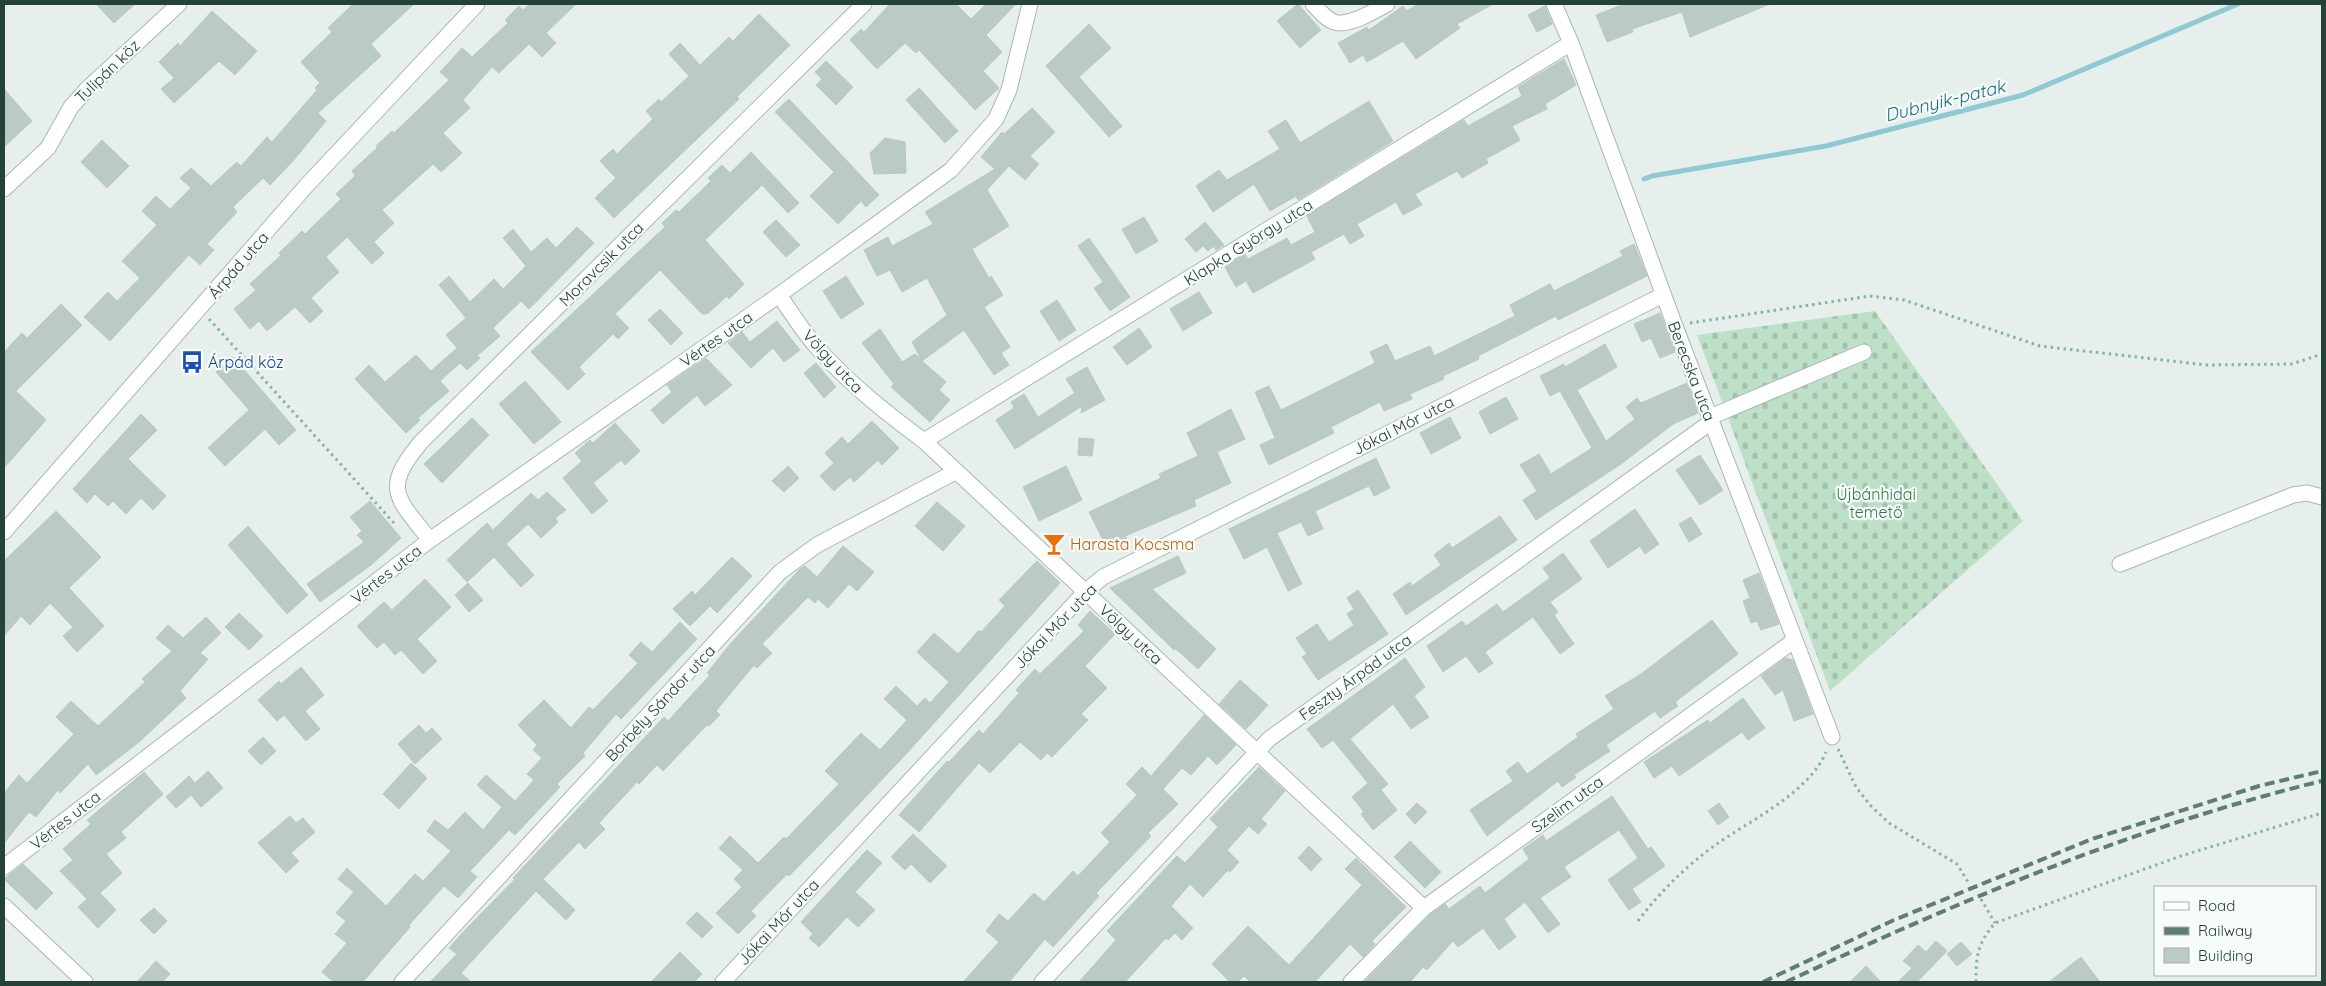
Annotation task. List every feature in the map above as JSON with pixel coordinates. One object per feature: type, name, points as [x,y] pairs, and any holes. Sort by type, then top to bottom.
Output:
[{"type":"street","name":"Tulipán köz","points":[[4,189],[48,148],[71,107],[87,89],[179,4]]},
{"type":"street","name":"Árpád utca","points":[[4,532],[307,185],[477,4]]},
{"type":"street","name":"Moravcsik utca","points":[[430,540],[402,505],[396,490],[398,476],[405,461],[428,435],[864,4]]},
{"type":"street","name":"Vértes utca","points":[[4,867],[430,540],[779,295],[951,170],[976,144],[996,119],[1008,90],[1030,4]]},
{"type":"street","points":[[1313,4],[1325,17],[1340,23],[1366,16],[1387,4]]},
{"type":"street","name":"Berecska utca","points":[[1554,4],[1572,43],[1675,326],[1832,737]]},
{"type":"street","name":"Klapka György utca","points":[[924,441],[1572,43]]},
{"type":"street","name":"Völgy utca","points":[[779,295],[815,345],[852,384],[886,413],[924,441],[1424,908]]},
{"type":"street","name":"Jókai Mór utca","points":[[723,982],[1085,592],[1103,577],[1664,295]]},
{"type":"street","name":"Feszty Árpád utca","points":[[1042,982],[1256,750],[1711,420],[1864,352]]},
{"type":"street","name":"Borbély Sándor utca","points":[[402,982],[780,572],[817,545],[955,472]]},
{"type":"street","points":[[2120,564],[2293,495],[2307,493],[2322,497]]},
{"type":"street","name":"Szelim utca","points":[[1351,982],[1424,908],[1794,640]]},
{"type":"street","points":[[4,906],[85,982]]},
{"type":"path","points":[[1675,326],[1870,296],[1904,300],[2040,346],[2207,365],[2292,364],[2322,354]]},
{"type":"path","points":[[200,309],[398,527]]},
{"type":"path","points":[[1832,737],[1856,787],[1870,805],[1889,823],[1957,864],[1968,882]]},
{"type":"path","points":[[1638,921],[1657,896],[1678,875],[1713,847],[1797,790],[1820,765],[1832,737]]},
{"type":"path","points":[[1976,982],[1977,952],[1983,937],[1995,923],[2181,856],[2322,813]]},
{"type":"path","points":[[1981,899],[1995,923]]},
{"type":"green space","name":"Újbánhidai temető","points":[[1875,311],[2023,521],[1830,691],[1697,335]]},
{"type":"building","points":[[96,4],[135,4],[114,23]]},
{"type":"building","points":[[353,4],[414,4],[371,44],[381,56],[318,113],[326,121],[293,161],[270,185],[263,178],[233,207],[237,212],[207,244],[214,250],[200,265],[189,255],[110,341],[84,317],[108,292],[117,301],[140,278],[122,261],[157,225],[142,211],[156,196],[170,209],[191,188],[180,178],[191,168],[211,186],[237,162],[241,166],[267,137],[272,142],[317,90],[315,88],[320,83],[301,62],[332,32],[328,28]]},
{"type":"building","points":[[530,4],[576,4],[546,33],[556,43],[542,57],[529,44],[499,73],[492,67],[463,100],[470,108],[443,133],[462,153],[441,172],[433,164],[382,210],[394,223],[374,242],[384,253],[372,264],[347,237],[326,257],[339,272],[311,298],[323,311],[310,323],[295,307],[267,331],[259,321],[250,329],[234,309],[256,290],[250,284],[281,255],[279,253],[302,231],[305,234],[341,199],[336,194],[355,176],[352,171],[377,148],[376,146],[392,131],[394,133],[449,80],[440,72],[462,48],[472,57],[508,23],[505,20],[519,6],[523,10]]},
{"type":"building","points":[[890,4],[956,4],[971,19],[986,4],[1016,4],[986,35],[1002,52],[983,71],[999,88],[975,110],[919,50],[916,53],[905,43],[877,69],[850,40],[861,29],[864,32]]},
{"type":"building","points":[[1298,4],[1321,30],[1300,48],[1277,21]]},
{"type":"building","points":[[1418,4],[1493,4],[1457,24],[1460,28],[1416,59],[1403,41],[1367,62],[1363,55],[1350,63],[1338,43],[1367,27],[1369,30],[1403,6],[1407,11]]},
{"type":"building","points":[[1624,4],[1770,4],[1690,37],[1682,12],[1632,29],[1633,32],[1607,42],[1596,15]]},
{"type":"building","points":[[1545,6],[1552,24],[1537,32],[1528,15]]},
{"type":"building","points":[[212,11],[257,51],[235,75],[219,61],[174,103],[161,89],[174,78],[159,62],[178,43],[180,46]]},
{"type":"building","points":[[759,14],[790,45],[737,97],[739,99],[614,218],[595,198],[616,178],[600,161],[613,149],[617,154],[653,119],[646,111],[659,99],[661,102],[689,76],[669,54],[680,43],[700,65],[729,37],[733,41]]},
{"type":"building","points":[[1089,24],[1111,48],[1079,77],[1122,126],[1109,137],[1046,66]]},
{"type":"building","points":[[1564,59],[1576,85],[1545,104],[1547,109],[1512,126],[1520,140],[1486,159],[1488,163],[1462,178],[1457,171],[1415,194],[1422,205],[1403,215],[1396,202],[1357,224],[1364,236],[1350,244],[1344,234],[1311,252],[1315,259],[1253,293],[1246,281],[1236,287],[1225,267],[1245,254],[1248,259],[1287,238],[1291,245],[1315,232],[1307,216],[1464,120],[1468,126],[1522,96],[1518,87]]},
{"type":"building","points":[[826,61],[853,87],[836,105],[816,85],[822,79],[815,72]]},
{"type":"building","points":[[919,88],[958,131],[945,143],[906,100]]},
{"type":"building","points":[[4,89],[32,121],[4,147]]},
{"type":"building","points":[[789,99],[879,195],[866,207],[861,201],[838,224],[810,196],[834,172],[775,112]]},
{"type":"building","points":[[1369,101],[1393,141],[1298,200],[1296,196],[1270,211],[1254,184],[1213,212],[1196,186],[1219,170],[1227,180],[1280,149],[1268,131],[1286,120],[1300,143]]},
{"type":"building","points":[[1032,108],[1055,132],[1030,156],[1039,164],[1025,180],[1009,166],[987,190],[1009,226],[972,249],[989,278],[991,276],[1003,295],[984,307],[1010,347],[1001,353],[1009,365],[994,375],[964,330],[922,361],[946,382],[939,390],[950,400],[930,422],[891,387],[894,384],[862,343],[880,329],[902,362],[915,354],[921,359],[912,342],[947,315],[927,278],[902,292],[890,270],[877,276],[864,250],[888,237],[892,246],[933,224],[925,212],[995,169],[981,157],[1002,132],[1004,134]]},
{"type":"building","points":[[885,138],[905,142],[906,173],[874,174],[870,153]]},
{"type":"building","points":[[102,140],[129,166],[107,188],[81,162]]},
{"type":"building","points":[[751,152],[799,203],[788,213],[762,185],[705,240],[744,284],[729,299],[727,296],[707,314],[702,314],[660,270],[615,314],[629,328],[618,339],[613,334],[579,367],[585,374],[568,390],[531,352],[665,227],[662,223],[676,210],[679,212],[711,181],[708,178],[722,165],[730,173]]},
{"type":"building","points":[[1144,217],[1158,241],[1136,254],[1122,229]]},
{"type":"building","points":[[776,220],[800,245],[786,257],[763,232]]},
{"type":"building","points":[[1205,222],[1224,245],[1216,250],[1214,246],[1208,251],[1203,246],[1196,252],[1185,239]]},
{"type":"building","points":[[577,227],[594,243],[529,309],[521,301],[493,328],[500,336],[477,356],[480,358],[467,370],[460,363],[440,381],[449,391],[418,418],[420,420],[406,433],[355,379],[369,365],[385,382],[416,355],[431,371],[457,348],[446,335],[466,318],[439,285],[449,276],[470,302],[494,279],[503,289],[526,266],[503,238],[513,229],[531,252],[547,238],[556,248]]},
{"type":"building","points":[[1089,238],[1130,297],[1110,311],[1094,288],[1103,282],[1078,246]]},
{"type":"building","points":[[1634,244],[1647,276],[1558,320],[1556,316],[1478,356],[1479,359],[1443,376],[1444,379],[1410,394],[1412,399],[1384,411],[1380,402],[1331,427],[1334,433],[1269,465],[1260,445],[1275,438],[1255,392],[1269,386],[1281,410],[1375,363],[1370,352],[1387,344],[1395,361],[1430,346],[1434,356],[1515,316],[1510,305],[1550,284],[1554,291],[1623,256],[1620,251]]},
{"type":"building","points":[[846,276],[864,304],[841,319],[823,291]]},
{"type":"building","points":[[1199,292],[1212,313],[1183,331],[1170,309]]},
{"type":"building","points":[[1057,300],[1076,330],[1059,341],[1040,311]]},
{"type":"building","points":[[61,304],[82,325],[16,391],[46,420],[4,468],[4,352],[22,333],[27,338]]},
{"type":"building","points":[[660,309],[683,333],[671,345],[648,320]]},
{"type":"building","points":[[1660,313],[1675,352],[1660,358],[1651,338],[1642,342],[1634,324]]},
{"type":"building","points":[[777,321],[800,350],[784,362],[773,348],[751,368],[728,343],[742,332],[750,342]]},
{"type":"building","points":[[1139,328],[1152,347],[1127,365],[1113,347]]},
{"type":"building","points":[[1605,344],[1617,367],[1577,390],[1606,441],[1635,419],[1626,407],[1637,398],[1641,403],[1687,383],[1698,413],[1673,424],[1621,464],[1536,520],[1523,500],[1537,491],[1520,465],[1539,454],[1551,474],[1592,448],[1560,391],[1550,396],[1540,376],[1564,364],[1565,367]]},
{"type":"building","points":[[233,357],[296,430],[279,445],[265,429],[225,466],[208,448],[249,410],[216,372]]},
{"type":"building","points":[[706,358],[732,385],[705,406],[697,395],[663,424],[651,410],[672,392],[667,385]]},
{"type":"building","points":[[816,363],[836,387],[824,398],[804,373]]},
{"type":"building","points":[[1087,367],[1105,400],[1081,413],[1082,406],[1015,449],[996,420],[1014,408],[1011,402],[1024,394],[1038,417],[1075,393],[1066,379]]},
{"type":"building","points":[[525,381],[561,422],[534,444],[499,404]]},
{"type":"building","points":[[1506,397],[1518,419],[1490,434],[1479,412]]},
{"type":"building","points":[[1231,409],[1245,439],[1217,452],[1231,483],[1194,500],[1196,506],[1125,536],[1127,540],[1108,550],[1089,512],[1161,478],[1159,474],[1198,456],[1187,433]]},
{"type":"building","points":[[141,414],[157,430],[128,459],[166,496],[153,510],[141,498],[126,514],[113,501],[108,506],[95,494],[87,503],[73,489]]},
{"type":"building","points":[[1450,417],[1461,438],[1431,454],[1420,433]]},
{"type":"building","points":[[472,418],[489,435],[442,483],[424,464]]},
{"type":"building","points":[[872,421],[899,448],[882,465],[878,460],[854,482],[850,477],[834,491],[820,476],[834,463],[825,453],[842,437],[848,444]]},
{"type":"building","points":[[615,423],[640,451],[625,465],[621,460],[593,483],[608,501],[592,514],[563,478],[582,461],[575,453],[590,440],[593,443]]},
{"type":"building","points":[[1079,438],[1094,439],[1092,456],[1078,455]]},
{"type":"building","points":[[1700,455],[1723,490],[1700,505],[1676,470]]},
{"type":"building","points":[[1376,458],[1390,488],[1374,496],[1369,486],[1315,511],[1323,529],[1308,536],[1301,522],[1277,533],[1302,584],[1288,591],[1267,547],[1244,559],[1229,529]]},
{"type":"building","points":[[788,466],[799,478],[784,492],[772,481]]},
{"type":"building","points":[[1066,466],[1082,500],[1039,521],[1023,487]]},
{"type":"building","points":[[547,492],[566,510],[555,518],[558,522],[541,538],[528,524],[506,544],[534,575],[521,587],[494,557],[467,582],[447,560],[487,523],[493,530],[531,493],[538,500]]},
{"type":"building","points":[[370,501],[401,538],[371,565],[320,602],[307,584],[364,542],[357,535],[362,531],[350,517]]},
{"type":"building","points":[[937,502],[965,526],[943,551],[915,526]]},
{"type":"building","points":[[1635,509],[1659,544],[1645,554],[1640,546],[1608,568],[1590,541]]},
{"type":"building","points":[[56,511],[101,557],[69,588],[104,626],[77,652],[63,636],[73,627],[50,603],[30,625],[21,616],[4,636],[4,561]]},
{"type":"building","points":[[1500,516],[1517,540],[1406,615],[1393,594],[1410,582],[1412,586],[1441,565],[1434,555],[1449,543],[1452,548]]},
{"type":"building","points":[[1691,517],[1702,534],[1689,542],[1679,524]]},
{"type":"building","points":[[248,526],[308,595],[287,614],[228,545]]},
{"type":"building","points":[[843,546],[874,572],[857,591],[849,584],[828,608],[818,599],[815,603],[808,597],[762,644],[772,653],[757,668],[754,665],[716,711],[720,715],[709,726],[707,725],[663,771],[657,765],[639,784],[637,782],[599,823],[605,829],[585,849],[579,842],[543,879],[575,910],[566,920],[536,891],[461,973],[471,982],[430,982],[457,954],[449,948],[664,717],[668,721],[710,675],[707,673],[731,643],[800,569],[805,566],[817,577]]},
{"type":"building","points":[[1563,553],[1582,579],[1550,602],[1558,612],[1554,615],[1574,644],[1560,654],[1533,617],[1485,652],[1493,663],[1479,673],[1466,656],[1443,672],[1427,646],[1462,621],[1466,626],[1497,604],[1503,612],[1550,578],[1543,568]]},
{"type":"building","points":[[1178,556],[1186,573],[1152,589],[1216,649],[1198,669],[1176,649],[1174,650],[1110,588]]},
{"type":"building","points":[[732,557],[752,576],[717,613],[710,606],[690,626],[673,609],[692,591],[695,595]]},
{"type":"building","points":[[1037,561],[1060,583],[908,752],[789,876],[787,874],[751,911],[756,916],[738,934],[716,913],[742,887],[734,879],[743,870],[719,848],[730,836],[758,863],[784,837],[786,839],[839,784],[825,771],[861,733],[880,750],[907,720],[884,699],[896,686],[917,706],[925,698],[930,703],[949,682],[917,652],[934,633],[958,654],[979,630],[981,632],[1005,606],[999,600]]},
{"type":"building","points":[[1759,573],[1779,624],[1761,630],[1757,621],[1751,623],[1743,601],[1750,598],[1743,580]]},
{"type":"building","points":[[425,579],[451,607],[417,639],[437,661],[423,674],[401,650],[395,655],[384,642],[377,648],[357,626],[384,602],[392,610]]},
{"type":"building","points":[[468,583],[483,600],[469,612],[455,595]]},
{"type":"building","points":[[1358,590],[1388,634],[1318,680],[1302,657],[1307,654],[1296,638],[1317,624],[1329,642],[1354,625],[1347,614],[1354,609],[1347,598]]},
{"type":"building","points":[[1090,611],[1115,634],[1085,666],[1107,688],[1081,714],[1088,720],[1052,757],[1047,753],[1041,760],[1020,742],[990,773],[979,763],[919,832],[899,815],[947,761],[949,762],[979,730],[983,734],[1019,693],[1016,690],[1035,669],[1040,674],[1084,631],[1078,625]]},
{"type":"building","points":[[239,613],[263,636],[249,650],[225,627]]},
{"type":"building","points":[[206,617],[221,633],[200,653],[208,659],[180,691],[186,698],[138,743],[96,775],[88,764],[60,793],[58,790],[36,817],[29,812],[4,843],[4,793],[19,775],[27,783],[74,734],[56,717],[71,701],[98,726],[145,682],[142,679],[172,651],[156,638],[168,625],[183,638]]},
{"type":"building","points":[[1712,620],[1738,654],[1675,702],[1678,706],[1660,718],[1655,711],[1606,745],[1610,751],[1574,775],[1576,777],[1562,787],[1558,781],[1487,836],[1470,810],[1513,781],[1506,771],[1518,762],[1527,774],[1578,737],[1576,734],[1614,709],[1605,696],[1641,674]]},
{"type":"building","points":[[680,622],[697,639],[621,719],[616,714],[583,753],[585,756],[557,784],[560,787],[515,835],[509,830],[470,871],[477,877],[458,898],[444,886],[409,925],[410,927],[363,982],[334,982],[322,972],[347,943],[335,934],[346,921],[336,913],[354,892],[338,879],[347,868],[386,906],[415,874],[423,881],[451,851],[427,831],[435,820],[448,830],[465,812],[483,830],[502,807],[477,785],[486,775],[515,801],[534,780],[527,774],[542,758],[533,750],[537,745],[518,725],[544,700],[571,728],[589,707],[593,710],[638,663],[629,655],[641,642],[652,652]]},
{"type":"building","points":[[1405,658],[1425,687],[1414,696],[1429,717],[1411,729],[1393,704],[1350,739],[1388,784],[1381,790],[1397,810],[1373,830],[1361,814],[1364,812],[1352,797],[1368,783],[1333,740],[1322,748],[1307,729]]},
{"type":"building","points":[[1786,658],[1793,660],[1813,714],[1794,721],[1783,690],[1775,695],[1761,676]]},
{"type":"building","points":[[301,667],[324,695],[305,711],[320,729],[306,741],[284,715],[277,721],[258,700],[279,681],[281,684]]},
{"type":"building","points":[[1240,680],[1268,705],[1246,729],[1219,704]]},
{"type":"building","points":[[1743,698],[1765,728],[1748,740],[1742,732],[1679,776],[1672,766],[1654,778],[1644,762],[1708,720],[1710,723]]},
{"type":"building","points":[[1204,715],[1236,745],[1217,765],[1208,756],[1191,775],[1182,768],[1163,789],[1178,804],[1148,833],[1151,836],[1096,893],[1099,896],[1053,947],[1045,939],[1009,982],[963,982],[999,942],[986,931],[999,914],[1008,921],[1034,893],[1044,902],[1073,871],[1078,876],[1110,842],[1101,833],[1137,795],[1126,784],[1142,767],[1151,776]]},
{"type":"building","points":[[419,725],[426,733],[432,728],[442,739],[415,764],[398,744]]},
{"type":"building","points":[[263,737],[276,751],[261,765],[248,751]]},
{"type":"building","points":[[411,763],[427,778],[399,809],[383,794]]},
{"type":"building","points":[[1259,767],[1285,791],[1261,819],[1267,824],[1258,834],[1249,826],[1227,850],[1239,862],[1230,872],[1228,870],[1203,897],[1190,884],[1171,906],[1193,928],[1182,940],[1175,933],[1168,940],[1166,938],[1125,982],[1079,982],[1116,940],[1107,931],[1177,856],[1185,863],[1218,827],[1210,819]]},
{"type":"building","points":[[208,771],[223,788],[201,807],[191,795],[176,808],[166,797],[189,776],[195,783]]},
{"type":"building","points":[[144,772],[163,794],[121,832],[126,838],[106,854],[122,873],[100,893],[116,910],[98,928],[78,907],[87,899],[60,871],[73,860],[63,849],[91,824],[87,820]]},
{"type":"building","points":[[1612,796],[1648,849],[1651,847],[1665,866],[1632,889],[1641,902],[1629,910],[1608,880],[1638,858],[1619,830],[1564,867],[1571,877],[1540,898],[1560,924],[1548,933],[1525,902],[1504,919],[1516,937],[1499,950],[1483,928],[1458,947],[1453,941],[1427,970],[1423,967],[1410,982],[1364,982],[1430,915],[1445,904],[1449,909],[1480,886],[1485,893],[1529,859],[1523,849],[1543,835],[1546,841]]},
{"type":"building","points":[[1417,803],[1427,812],[1415,824],[1406,814]]},
{"type":"building","points":[[1719,803],[1729,817],[1718,825],[1708,811]]},
{"type":"building","points":[[290,816],[296,823],[303,818],[315,832],[291,853],[299,861],[286,873],[258,843]]},
{"type":"building","points":[[913,834],[947,866],[930,883],[911,864],[905,870],[891,857]]},
{"type":"building","points":[[1410,841],[1441,872],[1425,888],[1394,857]]},
{"type":"building","points":[[1309,846],[1322,859],[1311,871],[1298,858]]},
{"type":"building","points":[[867,850],[882,863],[855,892],[875,910],[858,927],[847,917],[819,947],[809,938],[813,934],[801,922]]},
{"type":"building","points":[[1356,858],[1406,907],[1372,941],[1375,944],[1363,957],[1350,944],[1315,982],[1251,982],[1244,976],[1238,982],[1230,982],[1212,964],[1248,926],[1289,965],[1362,885],[1345,869]]},
{"type":"building","points":[[23,864],[53,893],[36,910],[4,879]]},
{"type":"building","points":[[154,908],[167,921],[154,934],[140,920]]},
{"type":"building","points":[[697,912],[713,927],[702,938],[686,923]]},
{"type":"building","points":[[1936,941],[1947,951],[1917,982],[1898,982],[1912,968],[1903,961],[1918,945],[1926,952]]},
{"type":"building","points":[[1961,942],[1972,954],[1957,966],[1947,954]]},
{"type":"building","points":[[680,952],[702,974],[694,982],[651,982]]},
{"type":"building","points":[[2081,957],[2100,982],[2049,982]]},
{"type":"building","points":[[156,961],[170,974],[162,982],[137,982]]},
{"type":"building","points":[[1866,966],[1881,982],[1850,982]]},
{"type":"waterway","name":"Dubnyik-patak","points":[[1644,179],[1652,176],[1826,146],[2023,95],[2238,4]]},
{"type":"railway","points":[[1763,982],[1894,920],[2092,839],[2259,786],[2322,771]]},
{"type":"railway","points":[[1786,982],[1917,923],[2049,868],[2184,820],[2322,781]]},
{"type":"place","name":"Árpád köz","points":[[192,362]]},
{"type":"place","name":"Harasta Kocsma","points":[[1054,544]]}]
